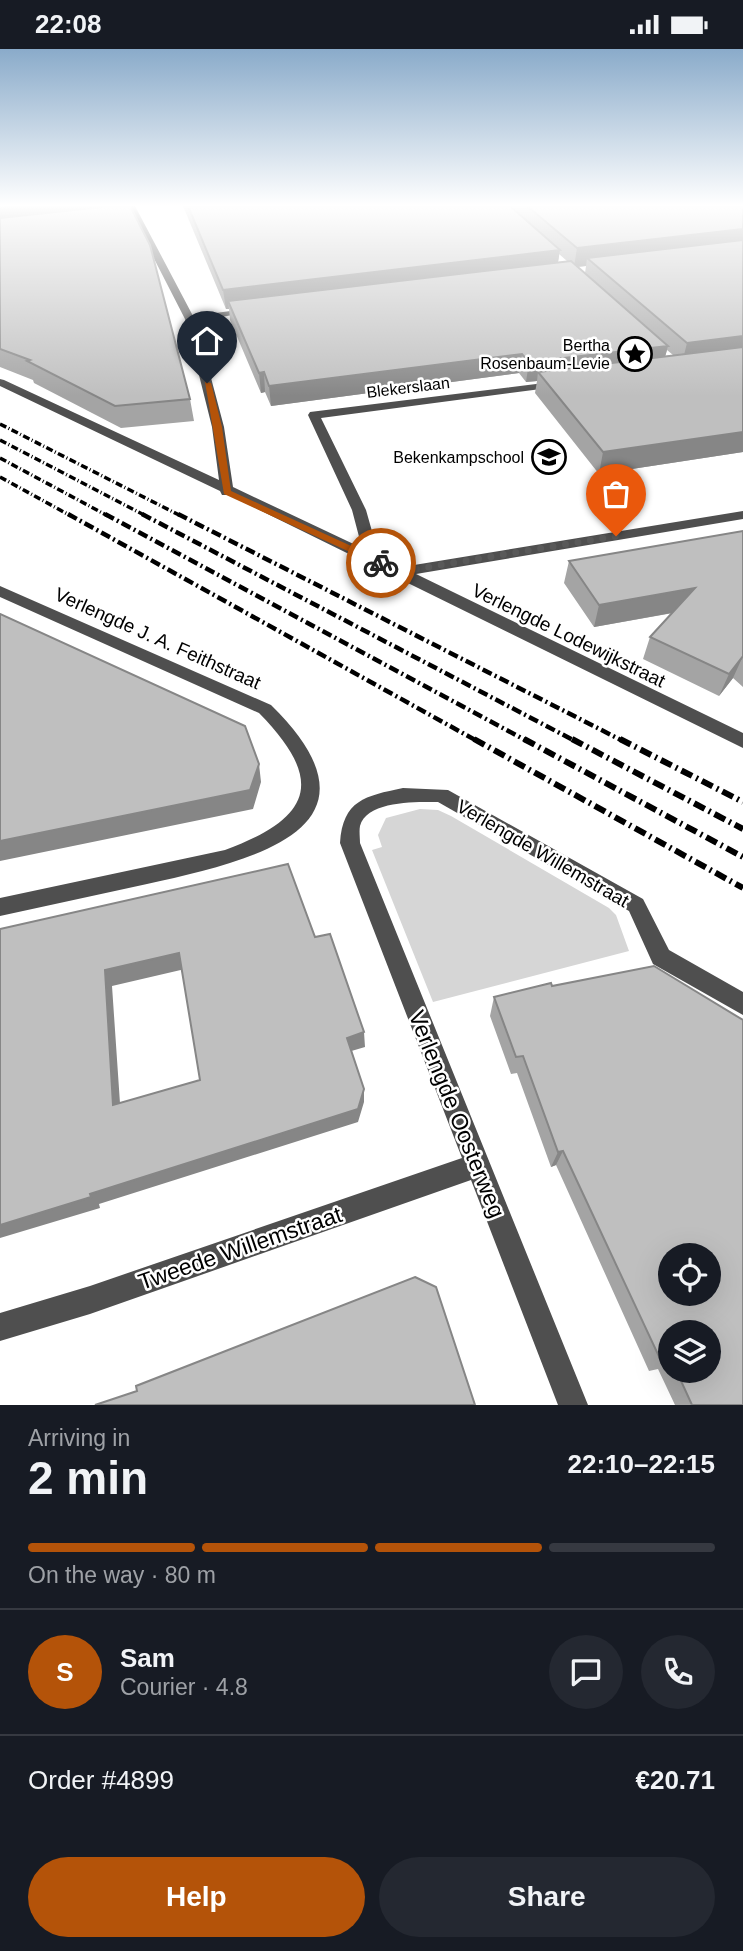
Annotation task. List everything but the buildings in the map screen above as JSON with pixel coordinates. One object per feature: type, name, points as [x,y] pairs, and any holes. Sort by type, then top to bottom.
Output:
[{"type":"street","points":[[164,269],[190,319],[218,427],[227,492]]},
{"type":"street","points":[[190,319],[271,309]]},
{"type":"street","name":"Verlengde Lodewijkstraat","points":[[0,382],[227,492],[372,558],[743,741]]},
{"type":"street","name":"Blekerslaan","points":[[372,558],[359,510],[314,415],[570,383]]},
{"type":"street","points":[[398,572],[743,515]]},
{"type":"street","name":"Verlengde J. A. Feithstraat","points":[[0,590],[265,709],[287,728],[304,751],[313,774],[310,796],[304,811],[284,832],[258,849],[226,859],[0,907]]},
{"type":"street","name":"Verlengde Willemstraat","points":[[351,822],[360,811],[380,800],[402,795],[441,795],[636,905],[661,957],[743,1004]]},
{"type":"street","name":"Verlengde Oosterweg","points":[[351,822],[350,843],[573,1405]]},
{"type":"street","name":"Tweede Willemstraat","points":[[0,1327],[90,1300],[478,1165]]},
{"type":"shaded area","points":[[420,809],[438,810],[451,816],[609,908],[616,915],[629,951],[433,1002],[372,850],[382,847],[378,835],[386,818]]},
{"type":"railway","points":[[0,424],[181,516]]},
{"type":"railway","points":[[0,440],[146,516]]},
{"type":"railway","points":[[0,458],[108,516]]},
{"type":"railway","points":[[0,477],[71,516]]},
{"type":"railway","points":[[68,514],[477,741]]},
{"type":"railway","points":[[105,514],[527,741]]},
{"type":"railway","points":[[142,514],[575,741]]},
{"type":"railway","points":[[178,514],[623,741]]},
{"type":"railway","points":[[474,739],[743,888]]},
{"type":"railway","points":[[524,739],[743,857]]},
{"type":"railway","points":[[572,739],[743,829]]},
{"type":"railway","points":[[620,739],[743,802]]},
{"type":"way so far","points":[[381,563],[398,572],[616,536]]},
{"type":"place","name":"Bertha Rosenbaum-Levie","points":[[635,354]]},
{"type":"place","name":"Bekenkampschool","points":[[549,457]]},
{"type":"route","points":[[207,383],[218,427],[227,492],[381,563]]}]
